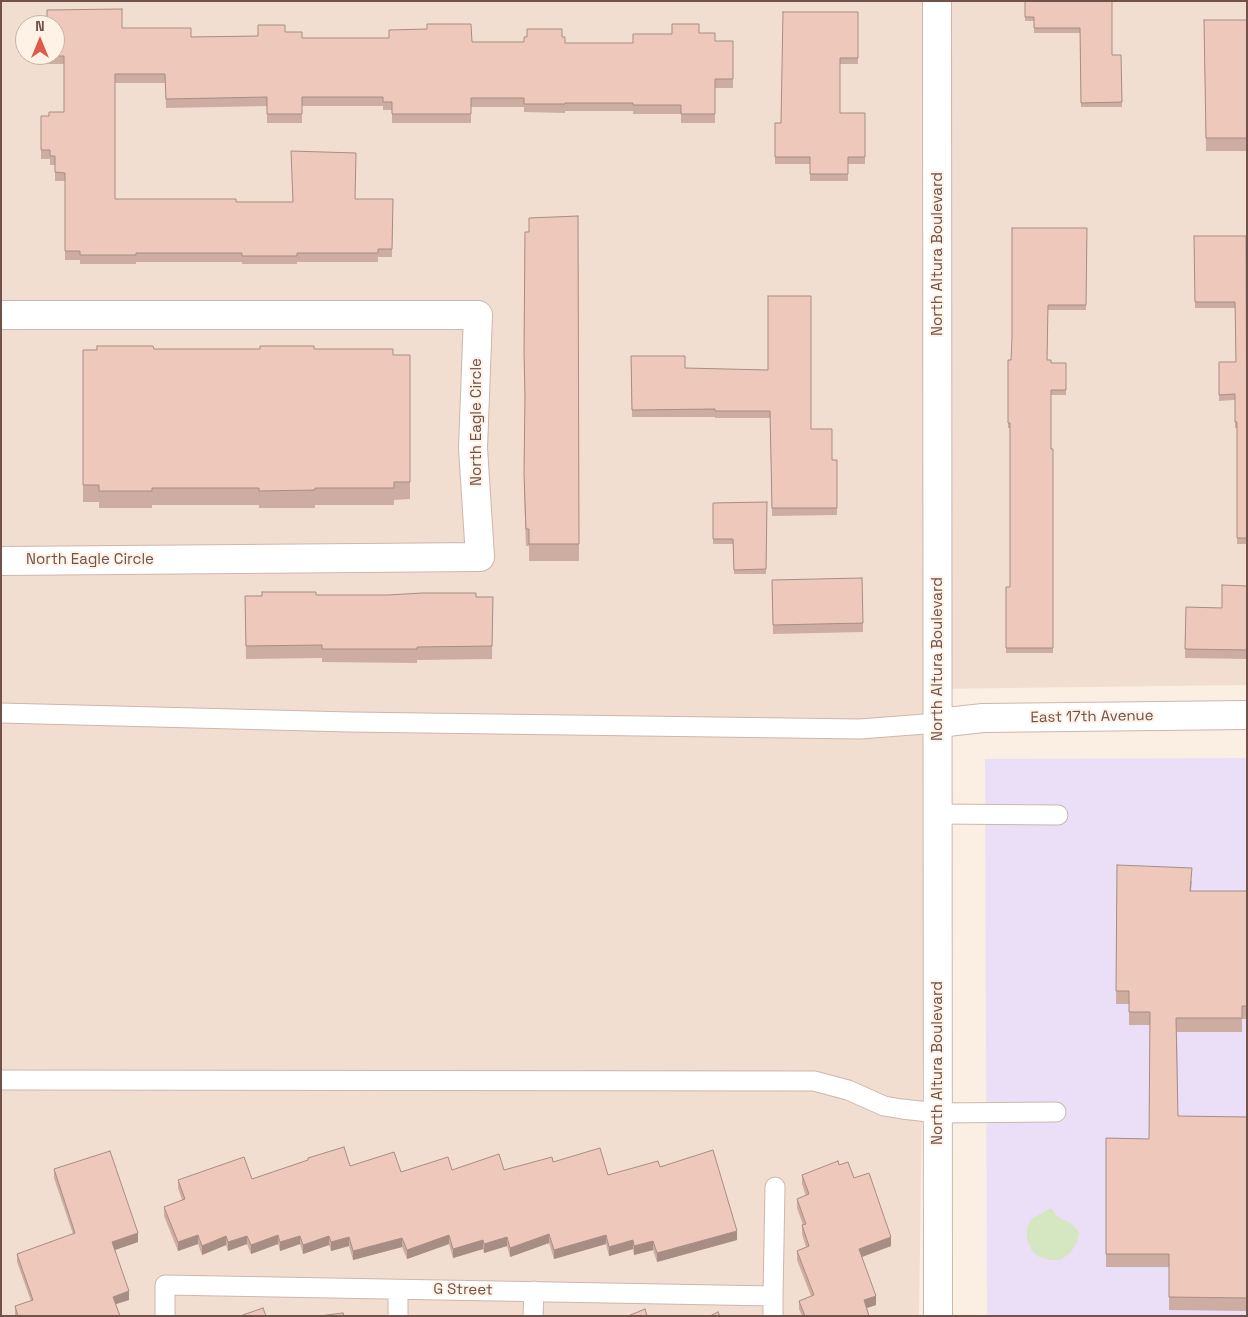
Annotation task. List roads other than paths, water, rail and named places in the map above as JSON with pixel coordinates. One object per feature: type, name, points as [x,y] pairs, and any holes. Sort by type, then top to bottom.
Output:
[{"type":"street","name":"North Altura Boulevard","points":[[937,1],[938,1316]]},
{"type":"street","name":"North Eagle Circle","points":[[1,315],[478,315],[474,448],[480,557],[1,561]]},
{"type":"street","name":"East 17th Avenue","points":[[938,723],[984,718],[1247,715]]},
{"type":"lane","points":[[1,713],[350,722],[860,729],[938,723]]},
{"type":"lane","points":[[938,814],[1058,815]]},
{"type":"lane","points":[[1,1080],[814,1081],[848,1090],[884,1106],[938,1113],[1056,1112]]},
{"type":"lane","points":[[773,1316],[770,1296],[775,1187]]},
{"type":"lane","name":"G Street","points":[[165,1316],[165,1285],[770,1296]]},
{"type":"lane","points":[[398,1290],[398,1316]]},
{"type":"lane","points":[[533,1316],[534,1291]]}]
